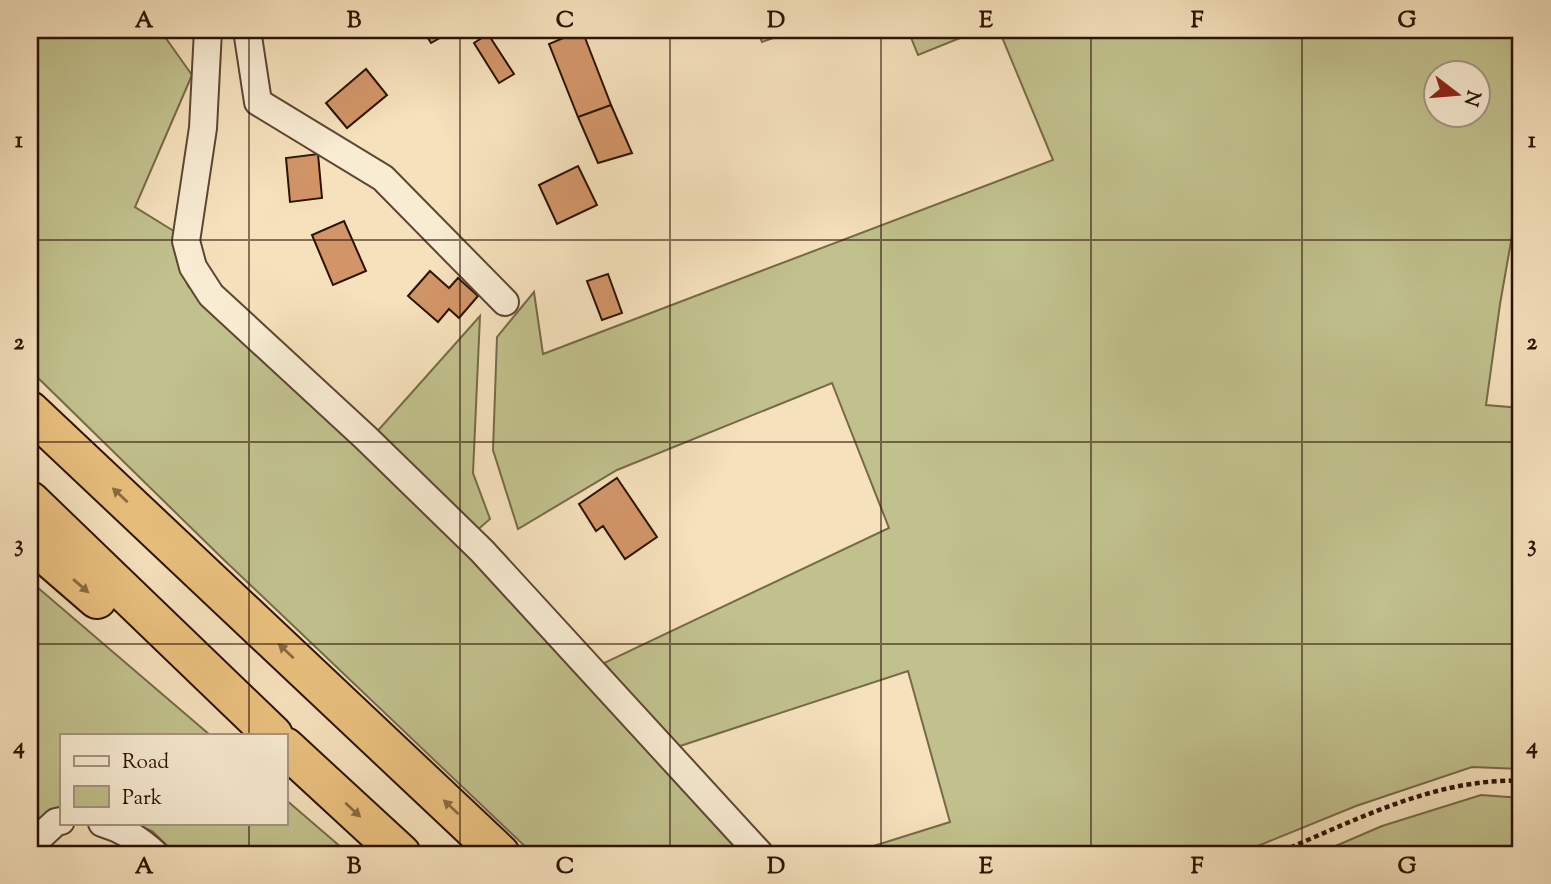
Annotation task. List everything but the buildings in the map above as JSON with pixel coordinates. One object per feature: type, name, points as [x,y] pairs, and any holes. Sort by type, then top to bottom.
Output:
[{"type":"highway","points":[[30,411],[500,854]]},
{"type":"highway","points":[[30,501],[272,734]]},
{"type":"highway","points":[[30,541],[129,627],[265,734]]},
{"type":"highway","points":[[292,754],[401,854]]},
{"type":"street","points":[[208,30],[203,128],[186,241],[193,267],[211,295],[366,438],[482,551],[760,854]]},
{"type":"street","points":[[247,30],[258,102],[383,178],[505,302]]},
{"type":"street","points":[[30,846],[60,821]]},
{"type":"street","points":[[109,825],[141,841],[155,854]]},
{"type":"path","points":[[1275,854],[1423,796],[1476,783],[1521,780]]},
{"type":"green space","points":[[30,30],[160,30],[192,75],[135,207],[177,233],[188,286],[297,385],[465,552],[749,854],[533,854],[222,558],[30,370]]},
{"type":"green space","points":[[757,30],[796,30],[762,42]]},
{"type":"green space","points":[[908,30],[980,30],[918,55]]},
{"type":"green space","points":[[999,30],[1521,30],[1521,185],[1486,405],[1521,408],[1521,769],[1472,767],[1356,806],[1238,854],[848,854],[950,822],[908,671],[677,747],[604,663],[889,528],[832,383],[617,470],[518,529],[493,450],[497,337],[534,292],[543,354],[1053,160]]},
{"type":"green space","points":[[480,316],[473,473],[490,519],[474,533],[374,435]]},
{"type":"green space","points":[[30,581],[209,734],[60,734],[60,813],[30,820]]},
{"type":"green space","points":[[1481,795],[1521,798],[1521,854],[1317,854],[1382,826]]},
{"type":"green space","points":[[287,801],[349,854],[176,854],[152,831],[135,824],[287,824]]}]
